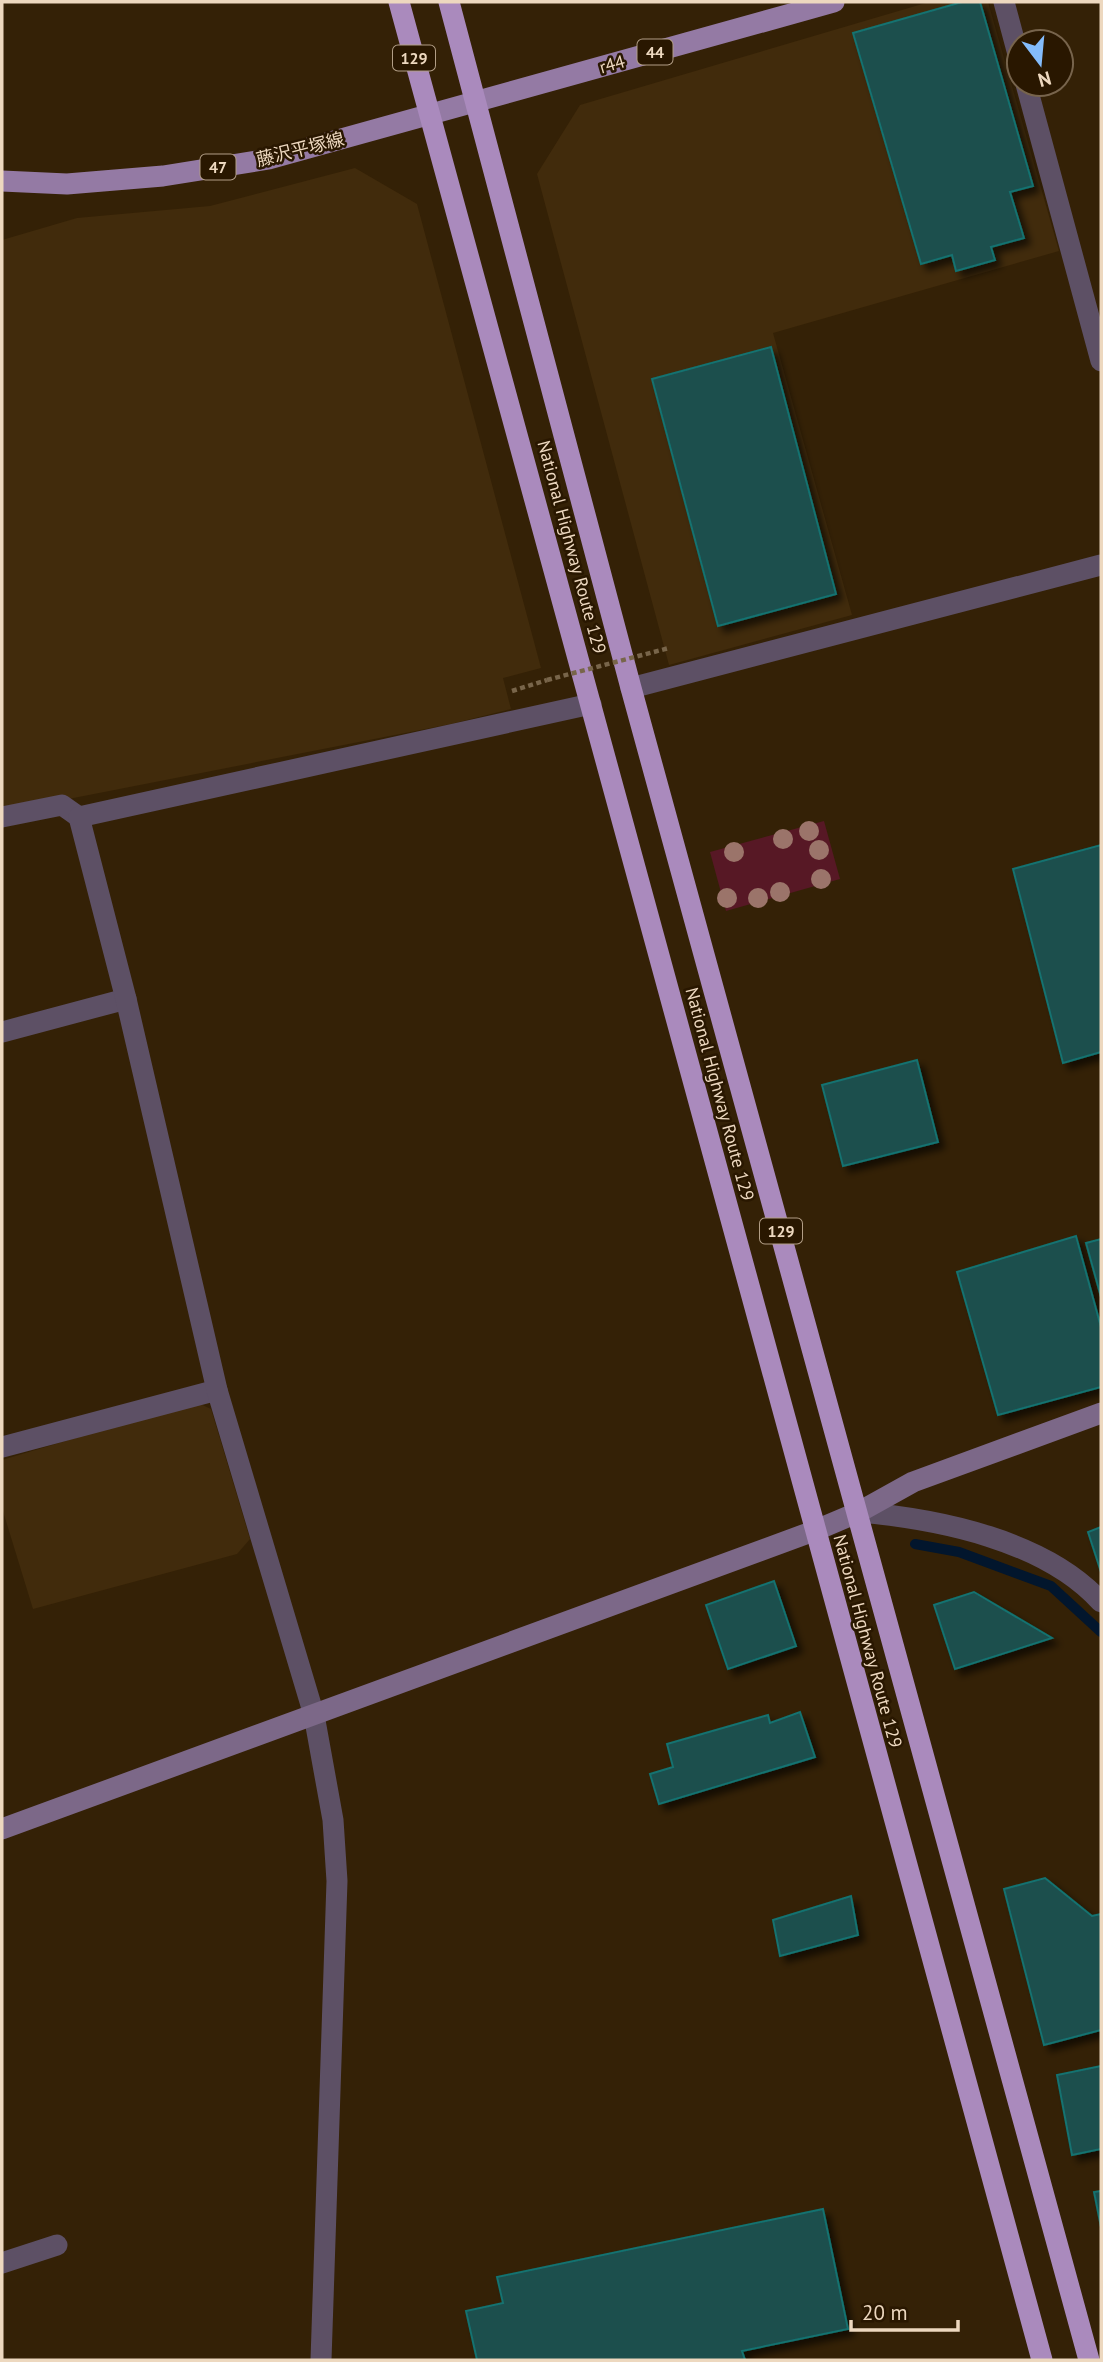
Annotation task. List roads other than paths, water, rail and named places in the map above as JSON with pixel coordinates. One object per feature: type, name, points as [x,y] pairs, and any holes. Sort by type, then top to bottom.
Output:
[{"type":"highway","name":"National Highway Route 129","points":[[399,2],[1042,2360]]},
{"type":"highway","name":"National Highway Route 129","points":[[449,2],[631,688],[859,1512],[1089,2360]]},
{"type":"main road","name":"r44","points":[[430,115],[834,2]]},
{"type":"main road","name":"藤沢平塚線","points":[[2,181],[67,184],[163,176],[269,159],[430,115]]},
{"type":"street","points":[[1004,2],[1011,28]]},
{"type":"street","points":[[1030,98],[1101,361]]},
{"type":"street","points":[[631,688],[1101,565]]},
{"type":"street","points":[[79,817],[591,704]]},
{"type":"street","points":[[2,817],[62,805],[79,817],[126,999],[217,1390],[314,1715],[333,1820],[337,1881],[321,2360]]},
{"type":"street","points":[[2,1032],[126,999]]},
{"type":"street","points":[[2,1447],[217,1390]]},
{"type":"street","points":[[2,1828],[814,1531],[859,1512],[913,1482],[1101,1413]]},
{"type":"street","points":[[859,1512],[913,1517],[970,1530],[1031,1553],[1088,1588],[1101,1602]]},
{"type":"street","points":[[2,2263],[58,2245]]},
{"type":"waterway","points":[[915,1544],[959,1552],[1051,1586],[1101,1632]]}]
